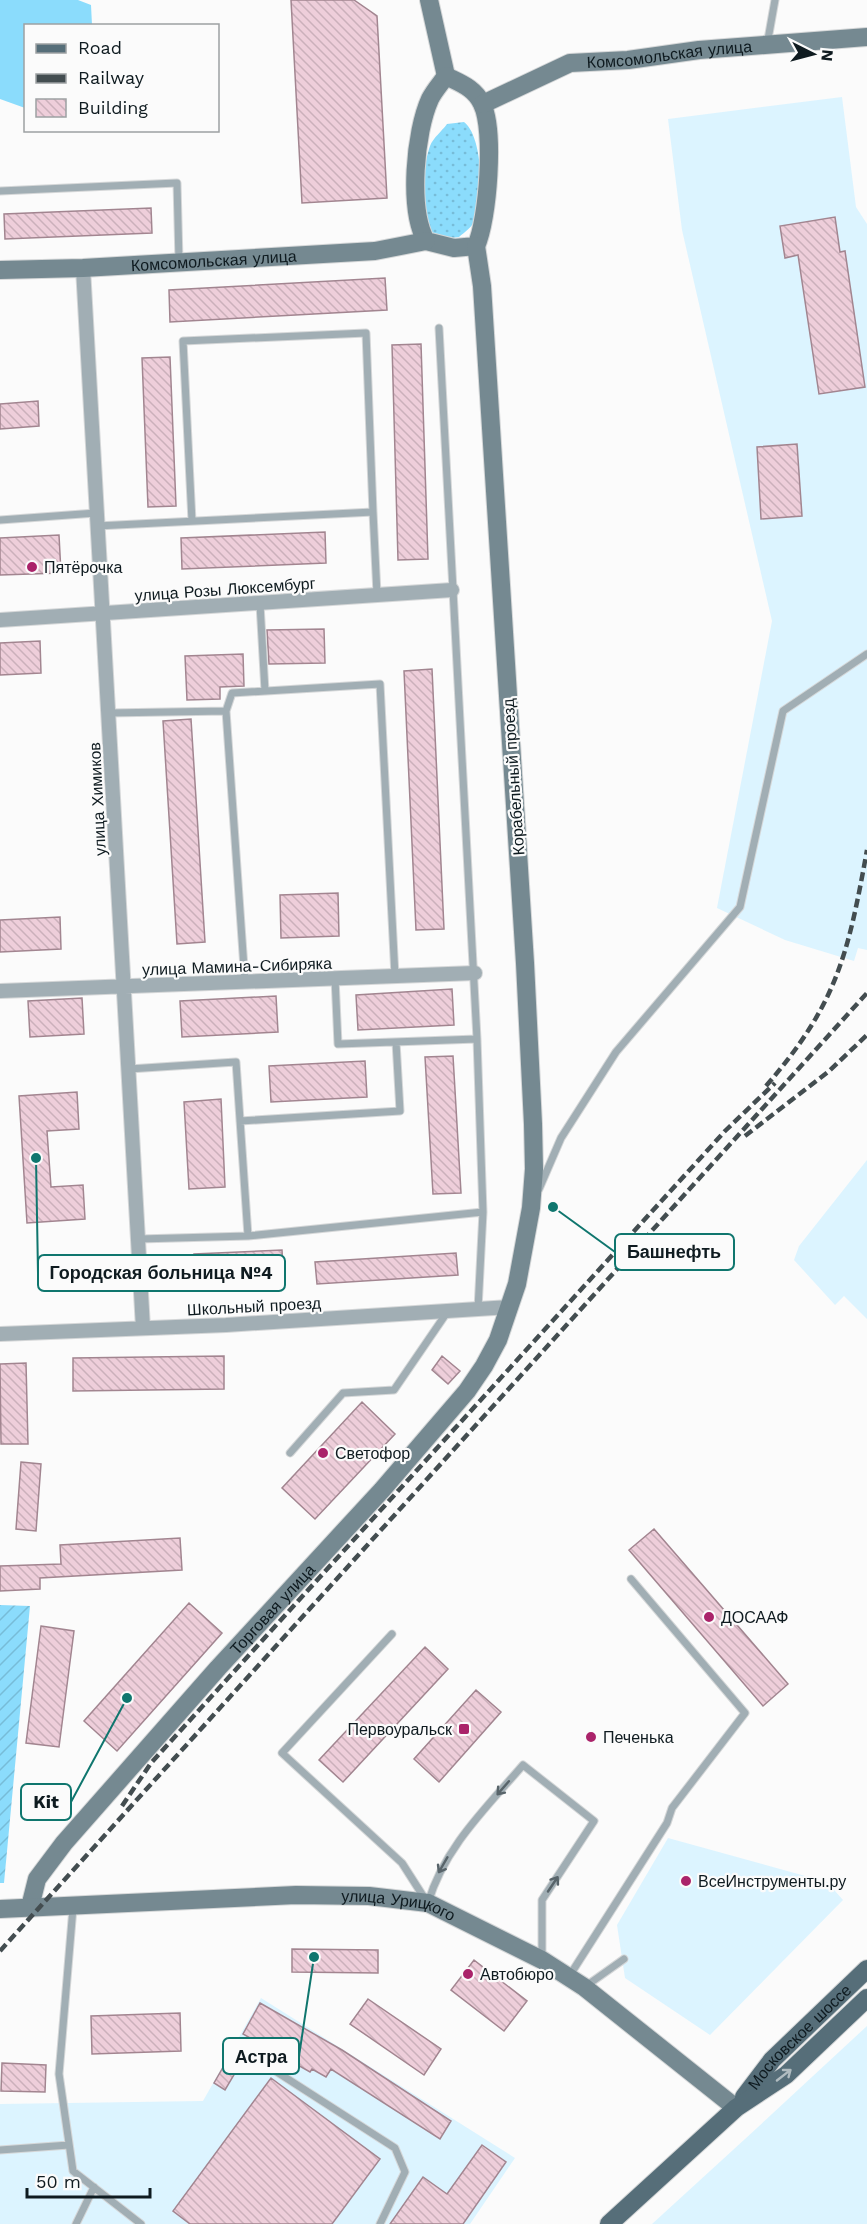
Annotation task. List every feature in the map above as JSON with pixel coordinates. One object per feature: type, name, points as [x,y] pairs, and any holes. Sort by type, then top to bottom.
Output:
[{"type":"main road","name":"Московское шоссе","points":[[736,2108],[772,2060],[867,1969]]},
{"type":"main road","name":"Московское шоссе","points":[[609,2224],[736,2108],[786,2075],[867,1998]]},
{"type":"street","points":[[429,0],[446,76],[431,99],[421,128],[417,201],[419,225],[426,241],[454,248],[476,246],[483,231],[490,144],[483,104],[470,87],[446,76]]},
{"type":"street","name":"Комсомольская улица","points":[[483,104],[570,63],[628,60],[699,50],[867,37]]},
{"type":"street","name":"Комсомольская улица","points":[[0,270],[83,268],[375,251],[426,241]]},
{"type":"street","name":"Корабельный проезд","points":[[476,246],[482,286],[525,963],[534,1169],[523,1260],[510,1307]]},
{"type":"street","name":"улица Химиков","points":[[83,268],[143,1328]]},
{"type":"street","name":"улица Розы Люксембург","points":[[0,620],[452,590]]},
{"type":"street","name":"улица Мамина-Сибиряка","points":[[0,990],[475,973]]},
{"type":"street","name":"Школьный проезд","points":[[0,1334],[510,1307]]},
{"type":"street","name":"Торговая улица","points":[[30,1907],[37,1879],[64,1843],[218,1668],[382,1490],[467,1391],[498,1340],[510,1307]]},
{"type":"street","name":"улица Урицкого","points":[[0,1909],[296,1895],[369,1896],[428,1903],[542,1960],[569,1977],[736,2108]]},
{"type":"lane","points":[[767,45],[775,0]]},
{"type":"lane","points":[[0,191],[177,183],[179,261]]},
{"type":"lane","points":[[439,328],[475,973],[483,1212],[478,1309]]},
{"type":"lane","points":[[192,521],[183,341],[366,333],[377,594]]},
{"type":"lane","points":[[0,520],[192,521],[373,512]]},
{"type":"lane","points":[[260,604],[265,691]]},
{"type":"lane","points":[[531,1208],[561,1138],[616,1052],[740,907],[783,711],[867,654]]},
{"type":"lane","points":[[245,982],[226,711],[232,693],[380,684],[395,976]]},
{"type":"lane","points":[[108,712],[226,711]]},
{"type":"lane","points":[[335,978],[338,1044],[477,1039]]},
{"type":"lane","points":[[240,1121],[400,1111],[396,1042]]},
{"type":"lane","points":[[129,1069],[236,1062],[248,1236]]},
{"type":"lane","points":[[139,1239],[248,1236],[483,1212]]},
{"type":"lane","points":[[290,1453],[343,1393],[394,1390],[448,1311]]},
{"type":"lane","points":[[569,1977],[667,1823],[672,1808],[745,1713],[631,1579]]},
{"type":"lane","points":[[392,1634],[282,1753],[402,1863],[428,1903]]},
{"type":"lane","points":[[428,1903],[441,1867],[466,1831],[523,1765],[594,1821],[542,1900],[542,1960]]},
{"type":"lane","points":[[73,1905],[59,2074],[72,2171],[141,2224]]},
{"type":"lane","points":[[584,1987],[624,1959]]},
{"type":"lane","points":[[266,2065],[395,2148],[405,2172],[380,2224]]},
{"type":"lane","points":[[0,2150],[69,2145]]},
{"type":"lane","points":[[76,2224],[94,2187]]},
{"type":"shaded area","points":[[0,0],[78,0],[91,5],[92,24],[24,24],[24,108],[0,99]]},
{"type":"shaded area","points":[[842,97],[856,207],[867,224],[867,950],[858,948],[854,961],[785,940],[717,908],[772,621],[682,230],[668,119]]},
{"type":"shaded area","points":[[464,122],[475,140],[478,154],[480,198],[478,211],[472,225],[459,237],[443,238],[429,231],[422,215],[425,164],[431,143],[447,124]]},
{"type":"shaded area","points":[[867,1160],[867,1319],[844,1296],[835,1305],[794,1260],[799,1246]]},
{"type":"shaded area","points":[[0,1605],[30,1606],[4,1883],[0,1883]]},
{"type":"shaded area","points":[[668,1838],[827,1882],[843,1900],[710,2035],[625,1978],[617,1925]]},
{"type":"shaded area","points":[[261,1998],[515,2158],[470,2224],[0,2224],[0,2104],[203,2101]]},
{"type":"shaded area","points":[[867,2026],[867,2224],[652,2224],[745,2139]]},
{"type":"building","points":[[291,0],[354,0],[377,16],[387,198],[302,203]]},
{"type":"building","points":[[151,208],[152,233],[5,239],[4,214]]},
{"type":"building","points":[[835,217],[840,252],[845,251],[865,387],[819,394],[798,255],[785,258],[780,226]]},
{"type":"building","points":[[385,278],[387,310],[170,322],[169,290]]},
{"type":"building","points":[[421,344],[428,559],[398,560],[392,345]]},
{"type":"building","points":[[170,357],[176,506],[148,507],[142,358]]},
{"type":"building","points":[[38,401],[39,426],[0,429],[0,404]]},
{"type":"building","points":[[797,444],[802,516],[761,519],[757,447]]},
{"type":"building","points":[[325,532],[326,563],[182,569],[181,538]]},
{"type":"building","points":[[59,535],[61,573],[0,575],[0,538]]},
{"type":"building","points":[[324,629],[325,663],[269,664],[267,630]]},
{"type":"building","points":[[40,641],[41,673],[0,675],[0,643]]},
{"type":"building","points":[[243,654],[244,686],[220,687],[220,699],[187,700],[185,656]]},
{"type":"building","points":[[432,669],[444,929],[416,930],[404,671]]},
{"type":"building","points":[[191,719],[205,942],[177,944],[163,721]]},
{"type":"building","points":[[338,893],[339,936],[281,938],[280,895]]},
{"type":"building","points":[[60,917],[61,949],[0,952],[0,920]]},
{"type":"building","points":[[452,989],[454,1025],[358,1030],[356,995]]},
{"type":"building","points":[[276,996],[278,1032],[182,1037],[180,1001]]},
{"type":"building","points":[[82,998],[84,1034],[30,1037],[28,1001]]},
{"type":"building","points":[[453,1056],[461,1193],[433,1194],[425,1057]]},
{"type":"building","points":[[365,1061],[367,1097],[271,1102],[269,1066]]},
{"type":"building","points":[[77,1092],[79,1129],[47,1131],[51,1187],[83,1185],[85,1219],[27,1223],[19,1096]]},
{"type":"building","points":[[221,1099],[225,1187],[189,1189],[184,1102]]},
{"type":"building","points":[[282,1250],[284,1286],[195,1290],[194,1254]]},
{"type":"building","points":[[456,1253],[458,1275],[317,1284],[315,1262]]},
{"type":"building","points":[[224,1356],[224,1389],[73,1391],[73,1358]]},
{"type":"building","points":[[442,1356],[460,1371],[448,1384],[432,1370]]},
{"type":"building","points":[[26,1363],[28,1444],[1,1444],[0,1364]]},
{"type":"building","points":[[362,1402],[395,1434],[315,1519],[282,1488]]},
{"type":"building","points":[[21,1462],[41,1464],[36,1531],[16,1529]]},
{"type":"building","name":"ДОСААФ","points":[[654,1529],[788,1684],[763,1706],[629,1550]]},
{"type":"building","points":[[180,1538],[182,1570],[40,1578],[40,1589],[0,1591],[0,1566],[61,1564],[60,1545]]},
{"type":"building","points":[[189,1603],[222,1633],[117,1751],[84,1721]]},
{"type":"building","points":[[41,1626],[74,1631],[59,1747],[26,1743]]},
{"type":"building","points":[[425,1647],[448,1669],[343,1782],[319,1760]]},
{"type":"building","name":"Первоуральск","points":[[476,1690],[501,1712],[439,1782],[414,1759]]},
{"type":"building","points":[[292,1949],[378,1950],[378,1973],[292,1972]]},
{"type":"building","points":[[474,1960],[527,2001],[504,2031],[451,1990]]},
{"type":"building","points":[[368,1999],[441,2049],[424,2075],[350,2024]]},
{"type":"building","points":[[260,2003],[342,2050],[451,2121],[440,2139],[331,2069],[326,2077],[312,2069],[310,2072],[243,2034]]},
{"type":"building","points":[[180,2013],[181,2051],[92,2054],[91,2016]]},
{"type":"building","points":[[233,2050],[244,2058],[225,2090],[214,2083]]},
{"type":"building","points":[[2,2063],[46,2065],[45,2092],[1,2091]]},
{"type":"building","points":[[271,2078],[380,2159],[332,2224],[190,2224],[173,2211]]},
{"type":"building","points":[[482,2145],[506,2162],[463,2224],[390,2224],[423,2177],[447,2194]]},
{"type":"railway","points":[[766,1086],[809,1029],[836,977],[853,920],[867,850]]},
{"type":"railway","points":[[0,1951],[867,993]]},
{"type":"railway","points":[[745,1136],[828,1072],[867,1035]]},
{"type":"railway","points":[[122,1806],[151,1763],[725,1131],[775,1083]]},
{"type":"place","name":"Пятёрочка","points":[[32,567]]},
{"type":"place","name":"Городская больница №4","points":[[36,1158]]},
{"type":"place","name":"Башнефть","points":[[553,1207]]},
{"type":"place","name":"Светофор","points":[[323,1453]]},
{"type":"place","name":"ДОСААФ","points":[[709,1617]]},
{"type":"place","name":"Kit","points":[[127,1698]]},
{"type":"place","name":"Первоуральск","points":[[464,1729]]},
{"type":"place","name":"Печенька","points":[[591,1737]]},
{"type":"place","name":"ВсеИнструменты.ру","points":[[686,1881]]},
{"type":"place","name":"Астра","points":[[314,1957]]},
{"type":"place","name":"Автобюро","points":[[468,1974]]}]
